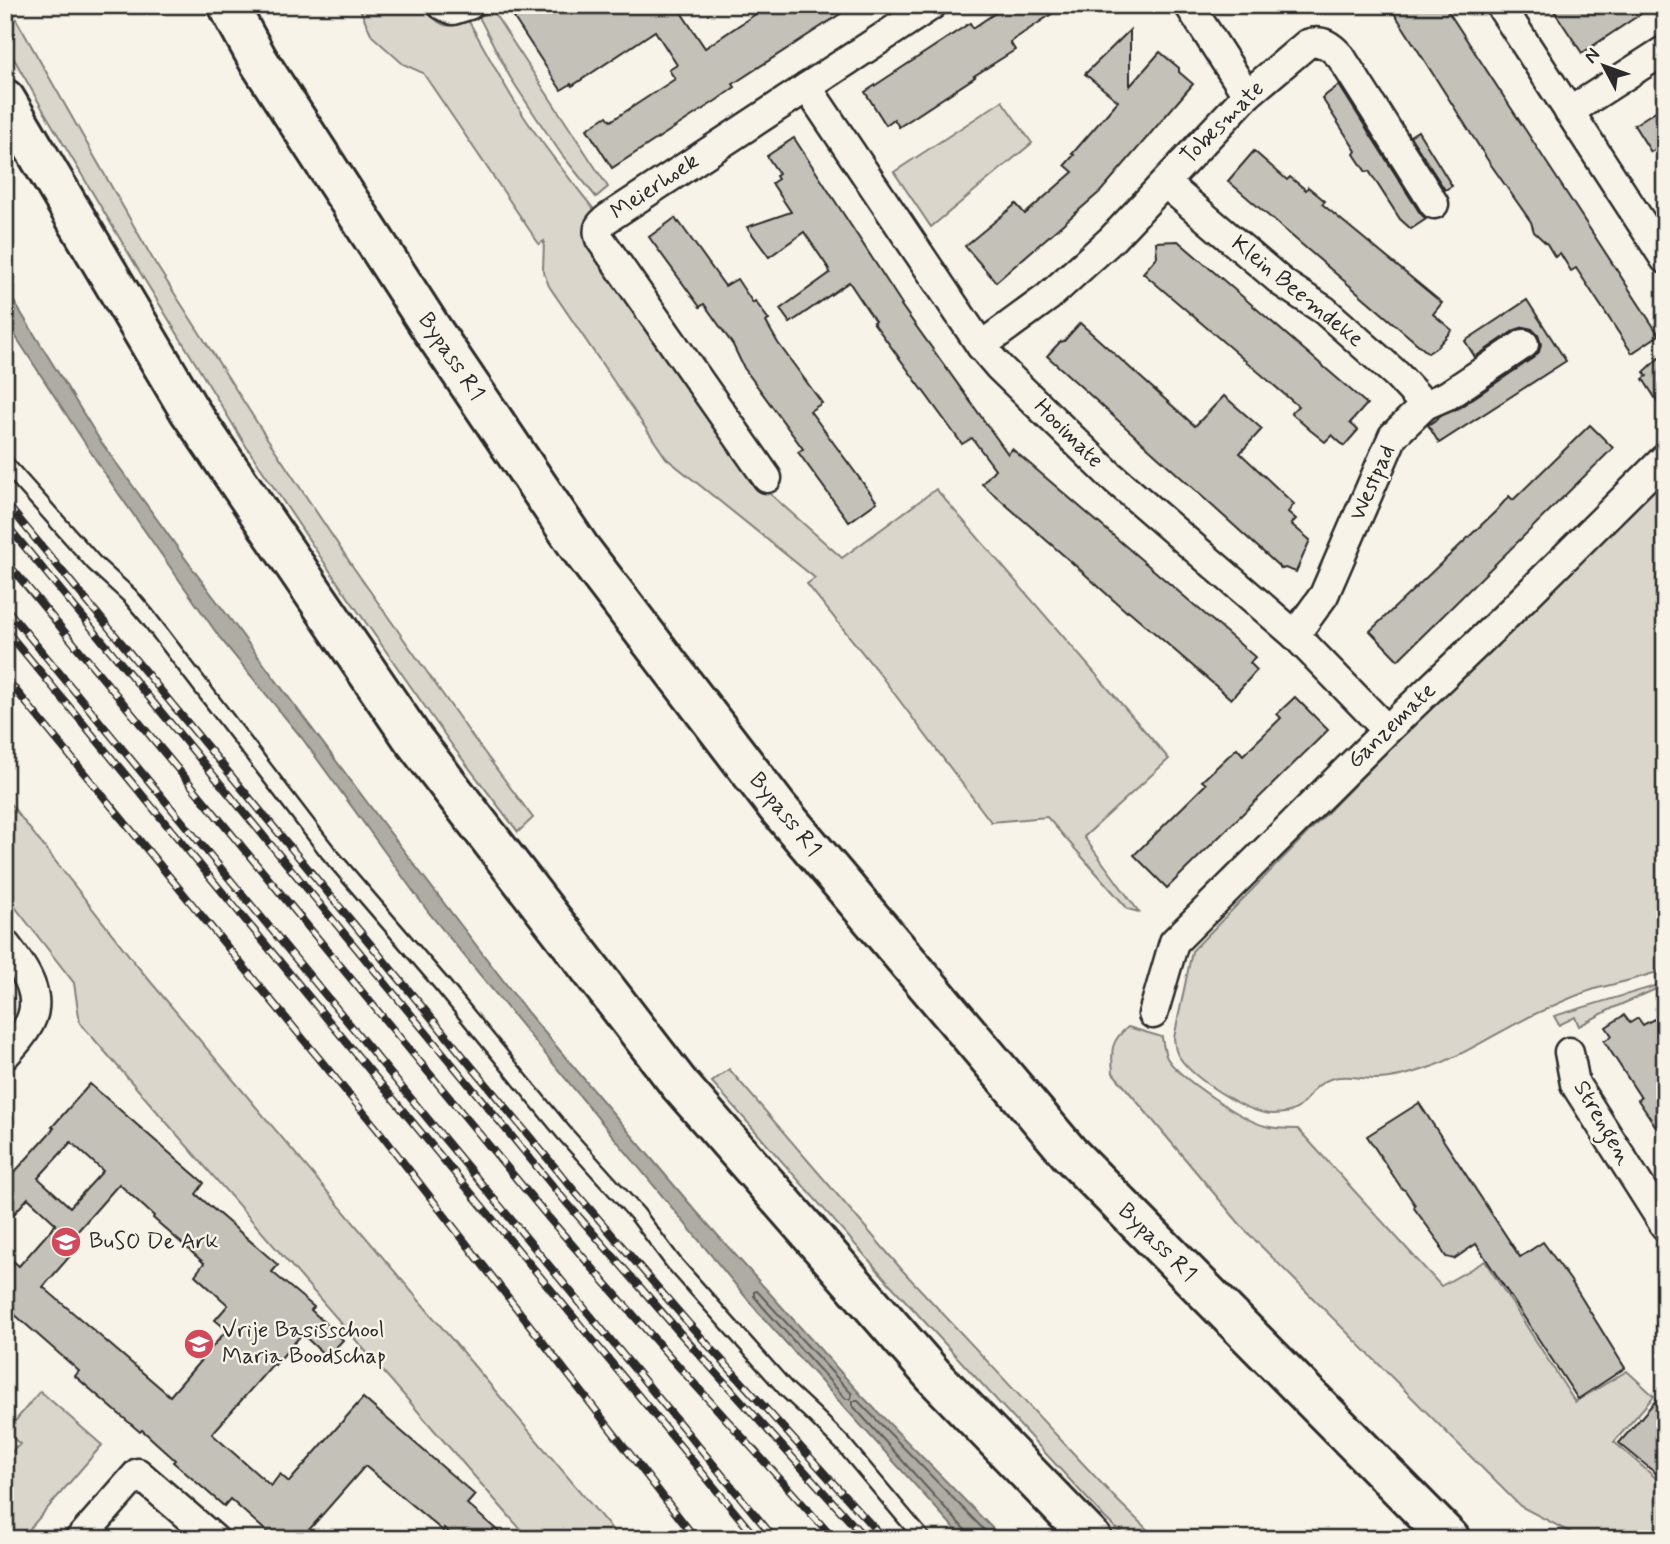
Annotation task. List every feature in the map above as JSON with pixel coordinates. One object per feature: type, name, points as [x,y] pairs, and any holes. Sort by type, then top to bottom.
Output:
[{"type":"highway","name":"Bypass R1","points":[[228,5],[258,60],[433,331],[579,547],[778,808],[1069,1153],[1450,1539]]},
{"type":"highway","points":[[5,99],[189,410],[413,739],[678,1084],[933,1376],[1092,1539]]},
{"type":"street","points":[[442,5],[453,10],[469,5]]},
{"type":"street","name":"Meierhoek","points":[[767,478],[600,239],[600,224],[932,5]]},
{"type":"street","points":[[1189,5],[1247,95]]},
{"type":"street","points":[[1500,5],[1665,259]]},
{"type":"street","name":"Tobesmate","points":[[981,346],[1048,297],[1111,240],[1247,95],[1307,44],[1316,41],[1333,48],[1341,57],[1434,204]]},
{"type":"street","points":[[1569,112],[1665,50]]},
{"type":"street","name":"Hooimate","points":[[807,87],[981,346],[999,367],[1110,475],[1295,635],[1387,730]]},
{"type":"street","name":"Klein Beemdeke","points":[[1165,183],[1284,284],[1324,310],[1397,374],[1425,405]]},
{"type":"street","name":"Westpad","points":[[1295,635],[1324,595],[1393,436],[1425,405],[1448,395],[1524,344]]},
{"type":"street","name":"Ganzemate","points":[[1153,1014],[1174,942],[1665,458]]},
{"type":"street","points":[[5,944],[29,979],[35,1000],[28,1028],[5,1055]]},
{"type":"street","name":"Strengen","points":[[1569,1052],[1575,1084],[1665,1226]]},
{"type":"street","points":[[80,1539],[138,1472],[214,1539]]},
{"type":"lane","points":[[5,463],[94,563],[130,596],[147,616],[328,852],[564,1133],[637,1214],[673,1262],[786,1389],[844,1446],[923,1539]]},
{"type":"shaded area","points":[[5,5],[8,5],[155,263],[263,432],[353,567],[533,818],[518,832],[454,748],[246,446],[5,43]]},
{"type":"shaded area","points":[[358,5],[426,5],[434,18],[443,24],[454,25],[468,20],[523,115],[596,212],[588,222],[584,235],[759,484],[842,558],[936,489],[1169,759],[1084,837],[1139,912],[1128,909],[1047,817],[991,822],[878,672],[807,584],[815,578],[666,458],[549,286],[543,270],[544,241],[539,244],[423,73],[403,64],[372,36]]},
{"type":"shaded area","points":[[492,10],[608,187],[596,197],[562,155],[510,77],[479,17]]},
{"type":"shaded area","points":[[1002,101],[1032,143],[931,227],[894,172]]},
{"type":"shaded area","points":[[1665,473],[1665,969],[1571,998],[1530,1016],[1448,1060],[1406,1075],[1384,1079],[1330,1079],[1321,1083],[1295,1110],[1286,1113],[1263,1113],[1251,1109],[1197,1076],[1177,1053],[1174,1038],[1192,951],[1511,625]]},
{"type":"shaded area","points":[[5,797],[139,968],[620,1539],[529,1539],[80,1023],[74,983],[5,894]]},
{"type":"shaded area","points":[[1665,983],[1579,1026],[1575,1017],[1559,1025],[1554,1016]]},
{"type":"shaded area","points":[[1128,1027],[1162,1037],[1166,1056],[1174,1066],[1197,1087],[1227,1107],[1265,1126],[1298,1129],[1441,1286],[1485,1261],[1575,1402],[1627,1371],[1654,1396],[1614,1442],[1665,1486],[1665,1539],[1583,1539],[1520,1506],[1244,1229],[1113,1073],[1113,1047]]},
{"type":"shaded area","points":[[729,1069],[903,1271],[1117,1500],[1157,1539],[1127,1539],[1105,1518],[890,1284],[712,1082]]},
{"type":"shaded area","points":[[40,1391],[102,1445],[21,1539],[9,1539],[5,1536],[5,1459],[7,1460],[20,1444],[6,1432]]},
{"type":"water","points":[[5,287],[101,442],[381,821],[528,1013],[695,1210],[862,1396],[1003,1539],[964,1539],[758,1312],[429,913],[302,738],[220,638],[107,477],[5,320]]},
{"type":"building","points":[[534,5],[676,5],[705,48],[769,5],[854,5],[733,84],[735,87],[717,100],[612,168],[587,129],[607,116],[611,121],[675,79],[669,70],[677,65],[655,31],[572,86],[571,84],[561,90],[514,18]]},
{"type":"building","points":[[1007,5],[1065,5],[1010,42],[1015,50],[975,77],[899,127],[894,119],[886,125],[865,92],[970,23],[973,28]]},
{"type":"building","points":[[1389,5],[1444,5],[1659,335],[1632,353],[1576,268],[1571,271],[1560,253],[1555,257],[1547,244],[1534,232],[1531,222],[1489,162]]},
{"type":"building","points":[[1550,5],[1654,5],[1582,53]]},
{"type":"building","points":[[1130,30],[1130,86],[1160,52],[1193,84],[1101,191],[996,282],[965,246],[1016,204],[1025,214],[1073,172],[1065,165],[1118,101],[1085,74]]},
{"type":"building","points":[[1339,85],[1426,219],[1411,229],[1400,219],[1369,171],[1366,172],[1354,154],[1356,151],[1322,98]]},
{"type":"building","points":[[1665,105],[1665,143],[1651,152],[1634,125]]},
{"type":"building","points":[[1418,131],[1452,186],[1445,190],[1410,136]]},
{"type":"building","points":[[794,138],[901,305],[1008,454],[1012,449],[1255,657],[1250,663],[1257,670],[1231,699],[1128,610],[1127,612],[982,484],[995,469],[972,438],[962,444],[873,322],[875,321],[849,282],[790,323],[780,309],[830,273],[829,269],[804,232],[769,257],[747,227],[791,212],[772,183],[778,179],[776,176],[779,174],[767,156]]},
{"type":"building","points":[[1254,151],[1287,180],[1290,177],[1306,190],[1308,187],[1325,201],[1322,204],[1442,303],[1433,314],[1452,330],[1437,347],[1428,353],[1228,181]]},
{"type":"building","points":[[675,218],[725,286],[737,279],[753,303],[755,301],[769,320],[766,322],[778,343],[822,403],[810,411],[877,502],[849,522],[798,452],[803,449],[744,368],[733,345],[704,304],[700,307],[649,237]]},
{"type":"building","points":[[1178,241],[1367,404],[1350,423],[1358,430],[1344,446],[1332,435],[1325,442],[1310,430],[1291,413],[1298,406],[1143,273],[1157,257],[1156,242]]},
{"type":"building","points":[[1527,300],[1566,361],[1439,443],[1428,425],[1457,409],[1539,352],[1541,344],[1538,335],[1532,329],[1524,327],[1515,330],[1475,357],[1465,341]]},
{"type":"building","points":[[1080,323],[1195,426],[1224,396],[1262,429],[1240,453],[1294,504],[1288,512],[1296,519],[1291,524],[1310,540],[1296,572],[1282,569],[1047,356]]},
{"type":"building","points":[[1665,352],[1665,413],[1643,379],[1647,376],[1644,372]]},
{"type":"building","points":[[1590,425],[1613,448],[1398,660],[1370,631],[1509,496],[1513,500]]},
{"type":"building","points":[[1295,697],[1328,730],[1167,888],[1134,855],[1206,784],[1202,781],[1237,748],[1243,755],[1281,718],[1277,714]]},
{"type":"building","points":[[1624,1015],[1630,1023],[1638,1018],[1643,1025],[1654,1019],[1665,1035],[1665,1140],[1604,1041],[1612,1036],[1606,1027]]},
{"type":"building","points":[[90,1084],[204,1183],[196,1194],[278,1265],[272,1272],[314,1307],[311,1310],[343,1340],[327,1357],[302,1334],[212,1434],[271,1486],[280,1474],[289,1482],[363,1398],[475,1495],[467,1504],[507,1539],[456,1539],[365,1466],[301,1539],[275,1539],[230,1499],[224,1506],[173,1462],[175,1460],[142,1430],[140,1432],[75,1376],[79,1371],[5,1306],[5,1254],[19,1266],[56,1224],[28,1198],[5,1224],[5,1183],[54,1128],[52,1127]],"holes":[[[71,1142],[103,1171],[70,1207],[38,1178]],[[119,1184],[204,1263],[195,1275],[228,1305],[215,1320],[227,1330],[170,1396],[43,1287],[70,1256],[62,1249]]]},
{"type":"building","points":[[1419,1103],[1520,1257],[1543,1242],[1571,1281],[1625,1368],[1578,1399],[1476,1244],[1454,1259],[1446,1257],[1441,1245],[1414,1208],[1415,1205],[1367,1136]]},
{"type":"building","points":[[1665,1390],[1665,1481],[1619,1443]]},
{"type":"railway","points":[[5,502],[577,1194],[690,1325],[884,1539]]},
{"type":"railway","points":[[5,523],[566,1202],[866,1539]]},
{"type":"railway","points":[[5,560],[548,1217],[834,1539]]},
{"type":"railway","points":[[5,607],[775,1539]]},
{"type":"railway","points":[[5,629],[757,1539]]},
{"type":"railway","points":[[5,677],[378,1130],[696,1539]]},
{"type":"place","name":"BuSO De Ark","points":[[66,1242]]},
{"type":"place","name":"Vrije Basisschool Maria Boodschap","points":[[199,1344]]}]
